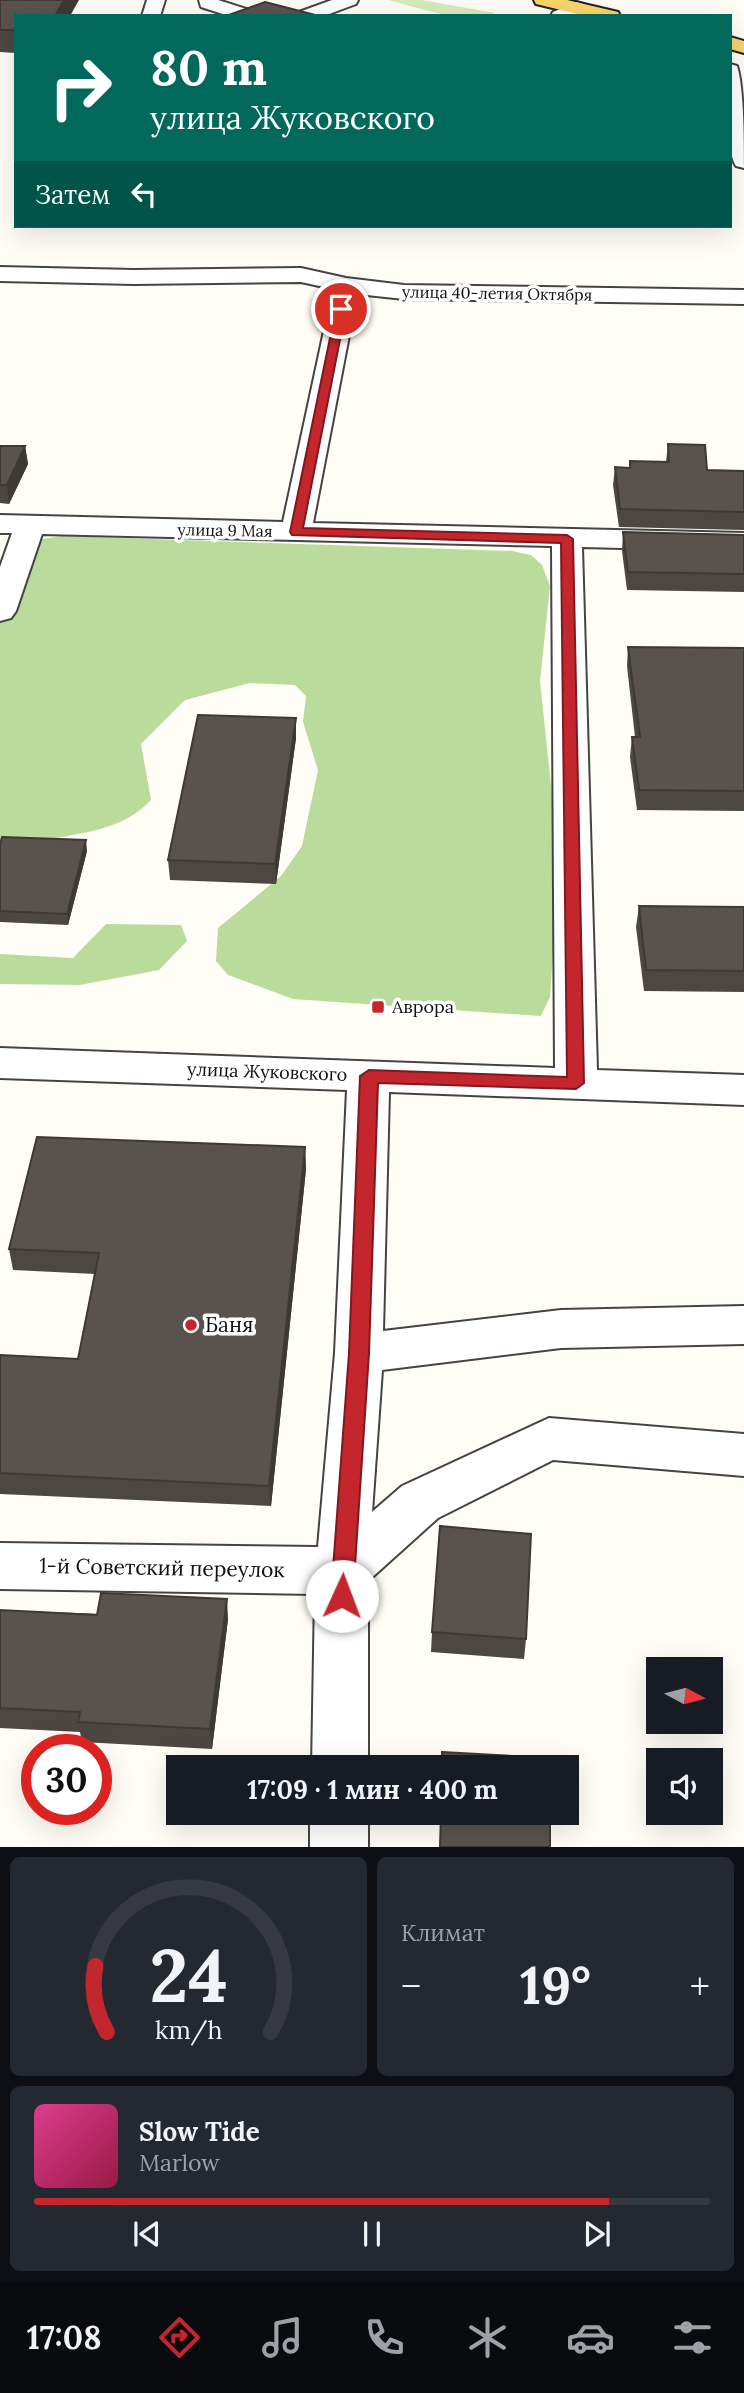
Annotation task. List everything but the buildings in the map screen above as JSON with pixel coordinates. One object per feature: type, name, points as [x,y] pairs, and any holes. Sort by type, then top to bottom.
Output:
[{"type":"main road","points":[[543,0],[568,12],[590,14]]},
{"type":"street","points":[[311,14],[349,0]]},
{"type":"street","points":[[205,6],[240,14]]},
{"type":"street","points":[[732,83],[744,162]]},
{"type":"street","name":"улица 40-летия Октября","points":[[0,274],[134,277],[280,274],[404,292],[744,297]]},
{"type":"street","points":[[296,532],[346,285]]},
{"type":"street","points":[[0,611],[15,525]]},
{"type":"street","name":"улица 9 Мая","points":[[15,525],[744,542]]},
{"type":"street","points":[[567,539],[576,1083]]},
{"type":"street","name":"улица Жуковского","points":[[0,1063],[744,1090]]},
{"type":"street","points":[[340,1755],[342,1571],[359,1353],[369,1076]]},
{"type":"street","points":[[359,1353],[561,1329],[744,1325]]},
{"type":"street","points":[[342,1571],[420,1502],[549,1439],[744,1455]]},
{"type":"street","name":"1-й Советский переулок","points":[[0,1566],[342,1571]]},
{"type":"street","points":[[339,1825],[339,1847]]},
{"type":"green space","points":[[388,0],[422,0],[495,13],[445,14]]},
{"type":"green space","points":[[61,536],[512,551],[531,555],[542,565],[550,586],[540,681],[559,861],[550,997],[541,1016],[293,999],[228,975],[216,961],[218,928],[281,876],[302,846],[318,770],[303,722],[306,696],[295,685],[250,683],[185,700],[141,744],[151,800],[123,821],[24,846],[0,860],[0,562],[20,546]]},
{"type":"green space","points":[[106,924],[181,925],[187,941],[159,970],[80,985],[0,984],[0,954],[73,958]]},
{"type":"place","name":"Аврора","points":[[378,1007]]},
{"type":"place","name":"Баня","points":[[191,1325]]},
{"type":"route","points":[[341,309],[296,532],[567,539],[576,1083],[369,1076],[359,1353],[342,1596]]}]
